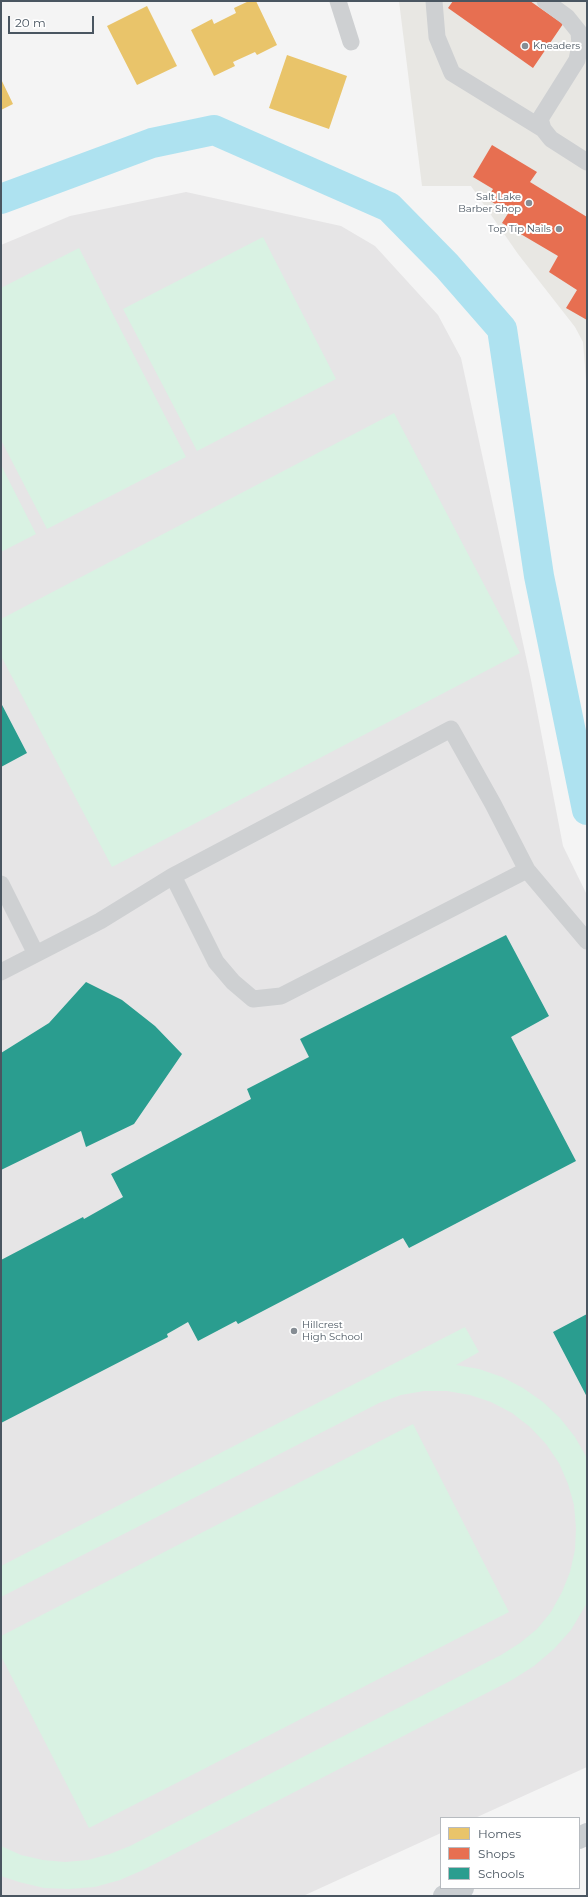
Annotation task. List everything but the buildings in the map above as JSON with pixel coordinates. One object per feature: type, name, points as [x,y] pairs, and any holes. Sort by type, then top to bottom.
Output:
[{"type":"main road","points":[[444,1896],[461,1889]]},
{"type":"lane","points":[[338,1],[351,42]]},
{"type":"lane","points":[[434,1],[437,37],[452,73],[547,134],[587,162]]},
{"type":"lane","points":[[545,1],[567,17],[578,32],[580,45],[577,60],[540,119],[547,134]]},
{"type":"lane","points":[[1,972],[100,921],[173,876],[452,729],[527,870],[587,941]]},
{"type":"lane","points":[[173,876],[216,962],[232,982],[253,999],[281,996],[527,870]]},
{"type":"lane","points":[[1,884],[36,954]]},
{"type":"shaded area","points":[[399,1],[587,1],[587,392],[583,342],[575,327],[518,254],[471,186],[422,186]]},
{"type":"shaded area","name":"Hillcrest High School","points":[[186,192],[341,226],[375,246],[438,315],[461,358],[531,680],[563,846],[587,895],[587,1767],[477,1817],[440,1817],[440,1833],[303,1896],[1,1896],[1,245],[70,216]]},
{"type":"green space","points":[[263,237],[336,379],[197,451],[123,309]]},
{"type":"green space","points":[[79,248],[186,457],[47,529],[1,440],[1,288]]},
{"type":"green space","points":[[394,413],[520,653],[112,867],[1,656],[1,619]]},
{"type":"green space","points":[[1,465],[36,534],[1,552]]},
{"type":"green space","points":[[465,1327],[479,1352],[456,1365],[479,1369],[502,1377],[523,1388],[543,1402],[560,1418],[575,1437],[587,1458],[587,1603],[571,1630],[554,1649],[534,1666],[512,1680],[143,1870],[120,1880],[95,1887],[69,1889],[44,1888],[1,1876],[1,1846],[21,1855],[43,1860],[65,1862],[88,1860],[110,1854],[130,1846],[501,1655],[520,1643],[537,1629],[551,1612],[562,1592],[570,1572],[575,1550],[576,1528],[574,1505],[568,1484],[559,1463],[546,1444],[530,1427],[512,1413],[491,1402],[470,1395],[447,1391],[424,1391],[401,1395],[379,1403],[1,1597],[1,1566]]},
{"type":"green space","points":[[413,1424],[509,1612],[89,1828],[1,1656],[1,1636]]},
{"type":"waterway","points":[[1,199],[152,143],[214,130],[389,207],[447,266],[502,329],[539,576],[587,810]]},
{"type":"place","name":"Kneaders","points":[[525,46]]},
{"type":"place","name":"Salt Lake Barber Shop","points":[[529,203]]},
{"type":"place","name":"Top Tip Nails","points":[[559,229]]},
{"type":"place","name":"Hillcrest High School","points":[[294,1331]]}]
